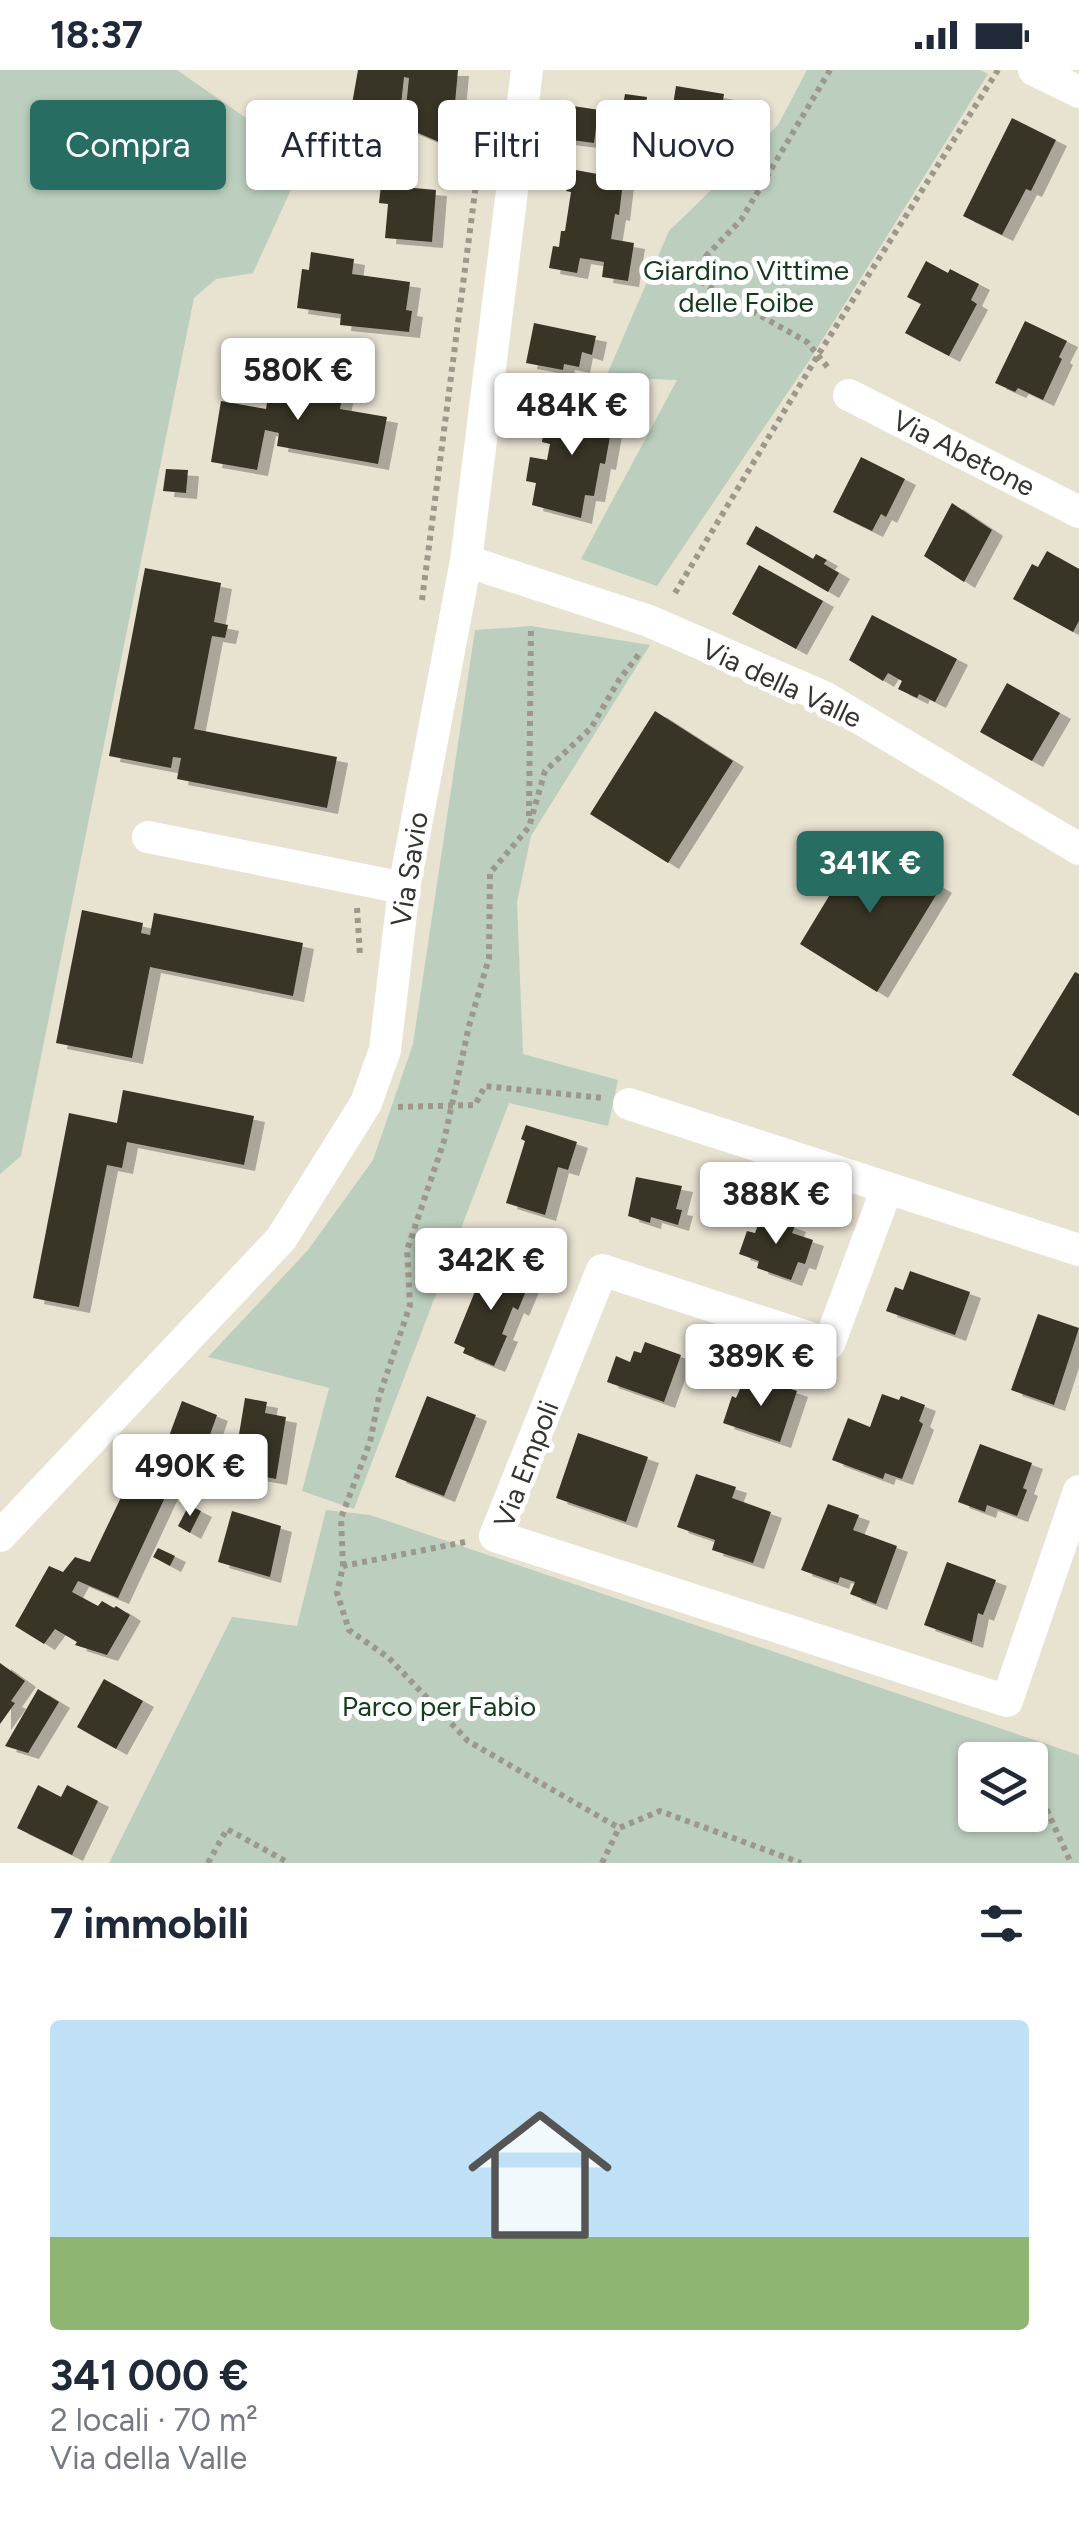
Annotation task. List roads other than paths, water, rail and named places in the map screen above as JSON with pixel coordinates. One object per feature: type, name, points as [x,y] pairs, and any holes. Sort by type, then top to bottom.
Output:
[{"type":"street","name":"Via Savio","points":[[0,1536],[281,1239],[366,1103],[385,1050],[404,888],[466,561],[527,70]]},
{"type":"street","points":[[1034,70],[1079,92]]},
{"type":"street","name":"Via Abetone","points":[[849,395],[1079,512]]},
{"type":"street","name":"Via della Valle","points":[[466,561],[649,621],[824,697],[1079,848]]},
{"type":"street","points":[[148,837],[404,888]]},
{"type":"street","points":[[629,1104],[1079,1250]]},
{"type":"street","name":"Via Empoli","points":[[887,1188],[829,1344],[602,1270],[495,1536],[1006,1702],[1079,1491]]},
{"type":"park label","name":"Giardino Vittime delle Foibe","points":[[746,286]]},
{"type":"park label","name":"Parco per Fabio","points":[[439,1706]]}]
